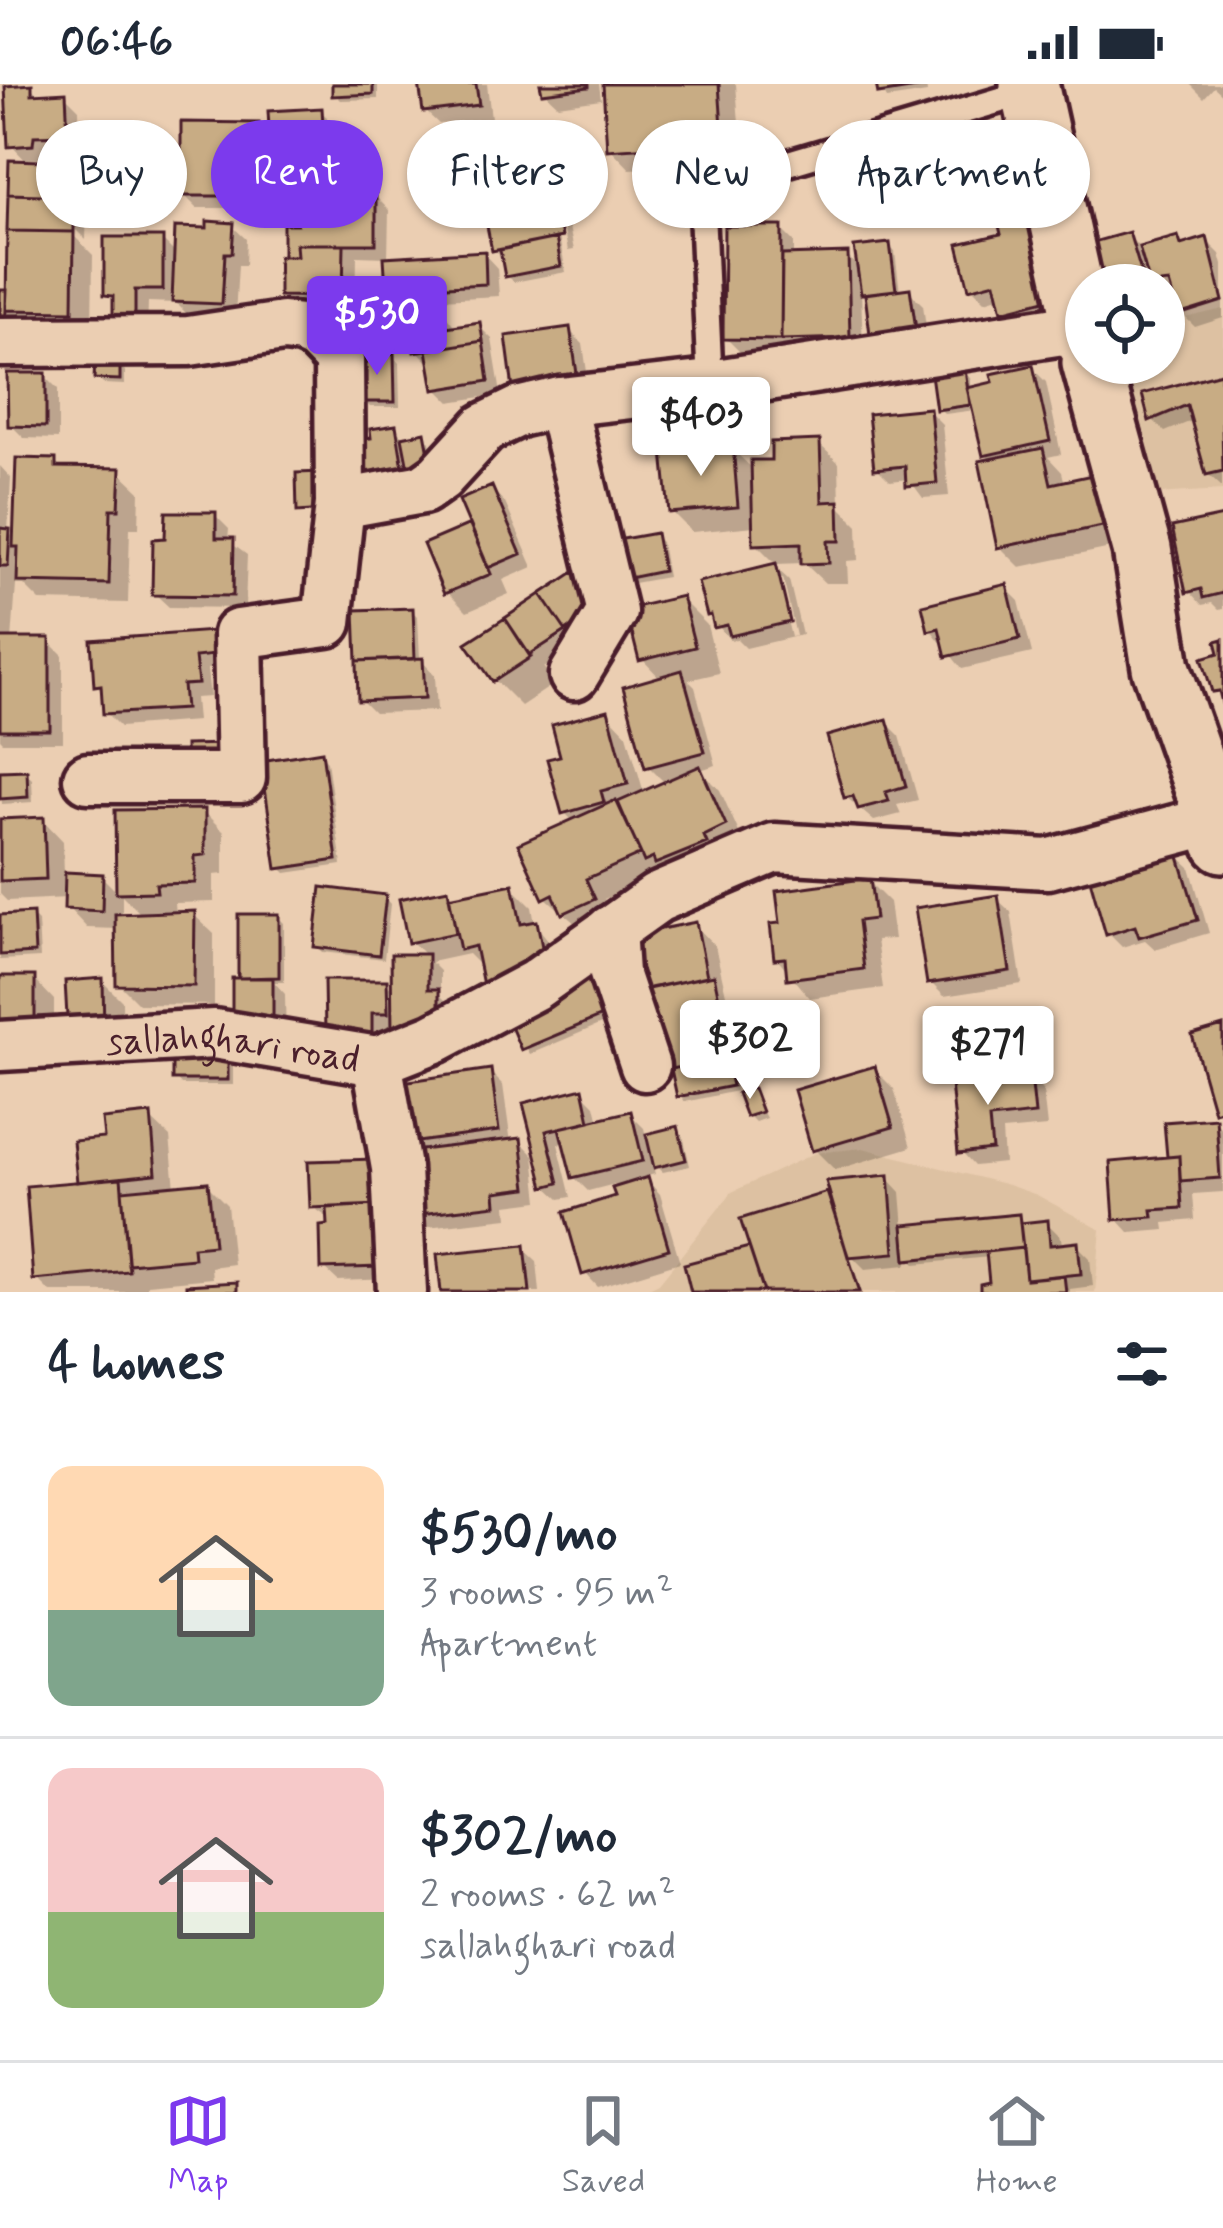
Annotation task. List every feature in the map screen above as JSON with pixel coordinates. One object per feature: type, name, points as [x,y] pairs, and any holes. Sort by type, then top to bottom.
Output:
[{"type":"street","points":[[1030,87],[1069,264]]},
{"type":"street","points":[[0,342],[189,341],[283,327],[317,336],[340,359],[340,504],[327,622],[238,634],[241,778],[88,778]]},
{"type":"street","points":[[340,504],[423,489],[484,428],[518,412],[561,402],[1065,346]]},
{"type":"street","points":[[377,1060],[435,1038],[535,985],[657,898],[774,848],[1048,864],[1219,831],[1161,667],[1142,549],[1097,384]]},
{"type":"street","points":[[561,402],[612,612],[574,675]]},
{"type":"street","points":[[611,930],[614,974],[645,1066]]},
{"type":"street","name":"sallahghari road","points":[[0,1046],[214,1034],[377,1060],[396,1168],[402,1292]]},
{"type":"lane","points":[[710,385],[701,189],[1030,87]]},
{"type":"shaded area","points":[[1223,309],[1223,490],[1155,494],[1114,384],[1185,384],[1185,318]]},
{"type":"shaded area","points":[[863,1148],[1008,1185],[1037,1195],[1101,1230],[1095,1292],[641,1292],[659,1283],[732,1192],[815,1153]]},
{"type":"building","points":[[32,84],[32,94],[66,92],[67,120],[36,120],[33,145],[8,147],[5,86]]},
{"type":"building","points":[[332,84],[373,84],[373,94],[332,96]]},
{"type":"building","points":[[419,84],[476,84],[479,105],[423,112]]},
{"type":"building","points":[[540,84],[589,84],[589,87],[542,93]]},
{"type":"building","points":[[603,84],[719,84],[721,120],[632,120],[632,148],[608,150]]},
{"type":"building","points":[[876,84],[922,84],[923,87],[878,94]]},
{"type":"building","points":[[322,108],[323,120],[269,120],[268,111]]},
{"type":"building","points":[[187,122],[211,122],[211,196],[187,196]]},
{"type":"building","points":[[9,160],[36,161],[36,195],[8,194]]},
{"type":"building","points":[[8,194],[36,195],[36,228],[74,228],[74,232],[7,231]]},
{"type":"building","points":[[207,221],[211,228],[234,228],[232,253],[225,253],[222,304],[172,302],[175,228],[207,228]]},
{"type":"building","points":[[283,228],[376,228],[376,244],[296,244],[297,256],[283,256]]},
{"type":"building","points":[[487,228],[560,228],[562,237],[492,251]]},
{"type":"building","points":[[724,228],[782,228],[781,340],[723,339]]},
{"type":"building","points":[[1000,228],[1036,228],[1053,298],[1002,311],[995,282],[969,289],[958,244],[1001,234]]},
{"type":"building","points":[[7,231],[74,232],[73,311],[6,310]]},
{"type":"building","points":[[1129,232],[1139,264],[1091,264],[1086,244]]},
{"type":"building","points":[[1178,236],[1181,245],[1207,237],[1223,301],[1185,313],[1185,264],[1144,264],[1139,247]]},
{"type":"building","points":[[104,237],[163,237],[163,290],[135,290],[135,322],[113,322],[113,296],[104,295]]},
{"type":"building","points":[[556,238],[561,266],[505,277],[500,250]]},
{"type":"building","points":[[890,243],[896,290],[861,294],[854,247]]},
{"type":"building","points":[[296,244],[344,244],[343,297],[279,296],[279,256],[297,256]]},
{"type":"building","points":[[485,251],[486,284],[386,289],[384,257]]},
{"type":"building","points":[[848,253],[850,338],[781,340],[782,255]]},
{"type":"building","points":[[910,288],[918,343],[872,350],[865,294]]},
{"type":"building","points":[[0,290],[7,290],[5,330],[0,329]]},
{"type":"building","points":[[443,307],[446,327],[480,322],[483,341],[414,352],[408,312]]},
{"type":"building","points":[[570,327],[579,387],[514,397],[506,336]]},
{"type":"building","points":[[483,341],[489,381],[434,390],[427,350]]},
{"type":"building","points":[[394,353],[395,402],[361,402],[359,355]]},
{"type":"building","points":[[95,361],[120,362],[120,380],[94,379]]},
{"type":"building","points":[[1033,365],[1050,441],[983,456],[967,388],[993,382],[991,374]]},
{"type":"building","points":[[965,369],[970,405],[936,410],[931,374]]},
{"type":"building","points":[[7,373],[46,373],[46,427],[8,426]]},
{"type":"building","points":[[1221,373],[1223,471],[1206,475],[1187,405],[1149,421],[1142,394]]},
{"type":"building","points":[[930,408],[937,483],[906,486],[905,466],[874,469],[868,414]]},
{"type":"building","points":[[396,425],[405,480],[361,486],[355,440],[371,438],[370,429]]},
{"type":"building","points":[[425,432],[432,469],[409,473],[402,437]]},
{"type":"building","points":[[820,440],[822,502],[839,501],[840,541],[828,541],[829,563],[801,564],[801,543],[753,545],[751,460],[771,460],[771,442]]},
{"type":"building","points":[[733,445],[738,507],[669,513],[663,451]]},
{"type":"building","points":[[1043,448],[1051,484],[1101,473],[1112,524],[997,548],[979,461]]},
{"type":"building","points":[[16,458],[56,459],[56,467],[121,468],[119,509],[111,509],[109,584],[17,582],[18,547],[13,547]]},
{"type":"building","points":[[323,472],[325,510],[297,512],[296,473]]},
{"type":"building","points":[[492,486],[521,554],[488,568],[459,500]]},
{"type":"building","points":[[166,512],[216,512],[216,538],[234,538],[233,596],[152,595],[153,539],[165,538]]},
{"type":"building","points":[[1223,516],[1223,593],[1203,598],[1201,589],[1186,593],[1172,527]]},
{"type":"building","points":[[470,524],[491,574],[444,594],[423,544]]},
{"type":"building","points":[[0,528],[10,529],[8,566],[0,566]]},
{"type":"building","points":[[656,533],[663,571],[619,580],[612,541]]},
{"type":"building","points":[[776,563],[790,622],[730,636],[727,625],[714,628],[698,582]]},
{"type":"building","points":[[574,572],[598,608],[566,631],[541,594]]},
{"type":"building","points":[[1007,584],[1020,639],[946,657],[939,628],[928,631],[922,605]]},
{"type":"building","points":[[541,594],[566,631],[529,655],[505,618]]},
{"type":"building","points":[[682,596],[695,647],[639,661],[626,609]]},
{"type":"building","points":[[413,608],[415,659],[357,661],[355,610]]},
{"type":"building","points":[[505,618],[531,657],[493,682],[466,643]]},
{"type":"building","points":[[213,631],[215,655],[195,657],[198,684],[183,685],[185,709],[103,714],[101,685],[94,686],[91,640]]},
{"type":"building","points":[[0,638],[50,638],[50,730],[0,730]]},
{"type":"building","points":[[1223,639],[1223,707],[1219,691],[1212,692],[1202,658],[1219,653],[1216,641]]},
{"type":"building","points":[[423,658],[425,698],[358,701],[357,661]]},
{"type":"building","points":[[682,670],[705,752],[645,768],[623,687]]},
{"type":"building","points":[[608,710],[628,784],[601,791],[604,802],[562,814],[547,759],[560,756],[552,725]]},
{"type":"building","points":[[887,719],[906,786],[886,792],[889,801],[858,809],[853,796],[844,798],[827,736]]},
{"type":"building","points":[[228,744],[229,773],[186,774],[185,745]]},
{"type":"building","points":[[322,751],[337,860],[277,869],[261,761]]},
{"type":"building","points":[[700,766],[726,825],[704,836],[707,843],[655,864],[653,858],[644,862],[618,802]]},
{"type":"building","points":[[27,770],[28,797],[0,799],[0,771]]},
{"type":"building","points":[[616,800],[641,854],[586,879],[595,899],[562,914],[553,894],[543,899],[518,844]]},
{"type":"building","points":[[205,809],[205,855],[195,856],[195,883],[156,884],[157,892],[116,893],[115,810]]},
{"type":"building","points":[[44,817],[46,879],[0,881],[0,819]]},
{"type":"building","points":[[1177,850],[1198,920],[1139,937],[1135,926],[1106,935],[1089,876]]},
{"type":"building","points":[[65,872],[103,874],[102,911],[64,909]]},
{"type":"building","points":[[870,878],[875,919],[858,921],[864,969],[787,979],[785,958],[774,959],[770,924],[780,923],[776,891]]},
{"type":"building","points":[[513,884],[521,924],[537,921],[547,973],[483,985],[475,946],[460,950],[449,897]]},
{"type":"building","points":[[321,887],[386,895],[379,955],[314,947]]},
{"type":"building","points":[[448,889],[456,933],[408,943],[399,899]]},
{"type":"building","points":[[998,895],[1010,971],[927,984],[915,908]]},
{"type":"building","points":[[195,911],[194,986],[116,985],[115,914]]},
{"type":"building","points":[[33,913],[35,953],[0,955],[0,915]]},
{"type":"building","points":[[238,914],[279,914],[279,977],[238,978]]},
{"type":"building","points":[[696,922],[707,976],[639,991],[626,936]]},
{"type":"building","points":[[391,954],[428,954],[428,989],[439,989],[439,1030],[392,1031]]},
{"type":"building","points":[[593,973],[609,1013],[521,1050],[504,1010]]},
{"type":"building","points":[[714,975],[731,1056],[662,1071],[645,989]]},
{"type":"building","points":[[0,976],[35,976],[35,1033],[0,1033]]},
{"type":"building","points":[[103,978],[104,1034],[68,1035],[65,981]]},
{"type":"building","points":[[232,978],[273,978],[273,1034],[232,1034]]},
{"type":"building","points":[[324,980],[387,980],[388,1013],[372,1013],[372,1033],[325,1033]]},
{"type":"building","points":[[1223,1026],[1223,1109],[1214,1112],[1192,1035]]},
{"type":"building","points":[[172,1046],[228,1046],[228,1080],[172,1080]]},
{"type":"building","points":[[726,1058],[732,1086],[677,1097],[671,1069]]},
{"type":"building","points":[[875,1066],[893,1127],[812,1151],[794,1090]]},
{"type":"building","points":[[491,1069],[499,1131],[410,1143],[402,1082]]},
{"type":"building","points":[[1031,1075],[1035,1114],[989,1119],[992,1150],[958,1154],[951,1083]]},
{"type":"building","points":[[583,1088],[590,1121],[546,1131],[559,1183],[544,1187],[523,1103]]},
{"type":"building","points":[[753,1088],[762,1112],[746,1117],[737,1093]]},
{"type":"building","points":[[631,1111],[643,1161],[572,1178],[559,1128]]},
{"type":"building","points":[[151,1114],[156,1174],[77,1182],[73,1141],[104,1138],[102,1119]]},
{"type":"building","points":[[1216,1118],[1220,1178],[1180,1181],[1179,1156],[1167,1157],[1164,1122]]},
{"type":"building","points":[[678,1126],[686,1160],[654,1168],[646,1134]]},
{"type":"building","points":[[521,1138],[527,1188],[495,1192],[496,1205],[411,1215],[404,1152]]},
{"type":"building","points":[[1179,1156],[1182,1208],[1152,1210],[1153,1217],[1114,1220],[1110,1162]]},
{"type":"building","points":[[376,1159],[379,1205],[310,1208],[308,1161]]},
{"type":"building","points":[[889,1175],[895,1253],[848,1257],[826,1181]]},
{"type":"building","points":[[648,1177],[669,1249],[582,1275],[564,1212],[615,1196],[612,1188]]},
{"type":"building","points":[[121,1178],[129,1271],[33,1280],[26,1186]]},
{"type":"building","points":[[208,1182],[214,1245],[193,1247],[194,1258],[128,1264],[122,1190]]},
{"type":"building","points":[[827,1192],[860,1292],[764,1292],[740,1219]]},
{"type":"building","points":[[379,1205],[380,1267],[321,1269],[320,1226],[328,1225],[327,1208]]},
{"type":"building","points":[[1019,1214],[1023,1248],[906,1260],[903,1225]]},
{"type":"building","points":[[1048,1220],[1050,1245],[1078,1242],[1081,1274],[1026,1279],[1020,1223]]},
{"type":"building","points":[[525,1245],[530,1292],[441,1292],[437,1254]]},
{"type":"building","points":[[749,1247],[764,1292],[691,1292],[684,1264]]},
{"type":"building","points":[[1023,1248],[1026,1279],[1064,1275],[1066,1292],[980,1292],[980,1284],[989,1282],[986,1252]]},
{"type":"building","points":[[237,1282],[237,1292],[186,1292],[186,1285]]}]
